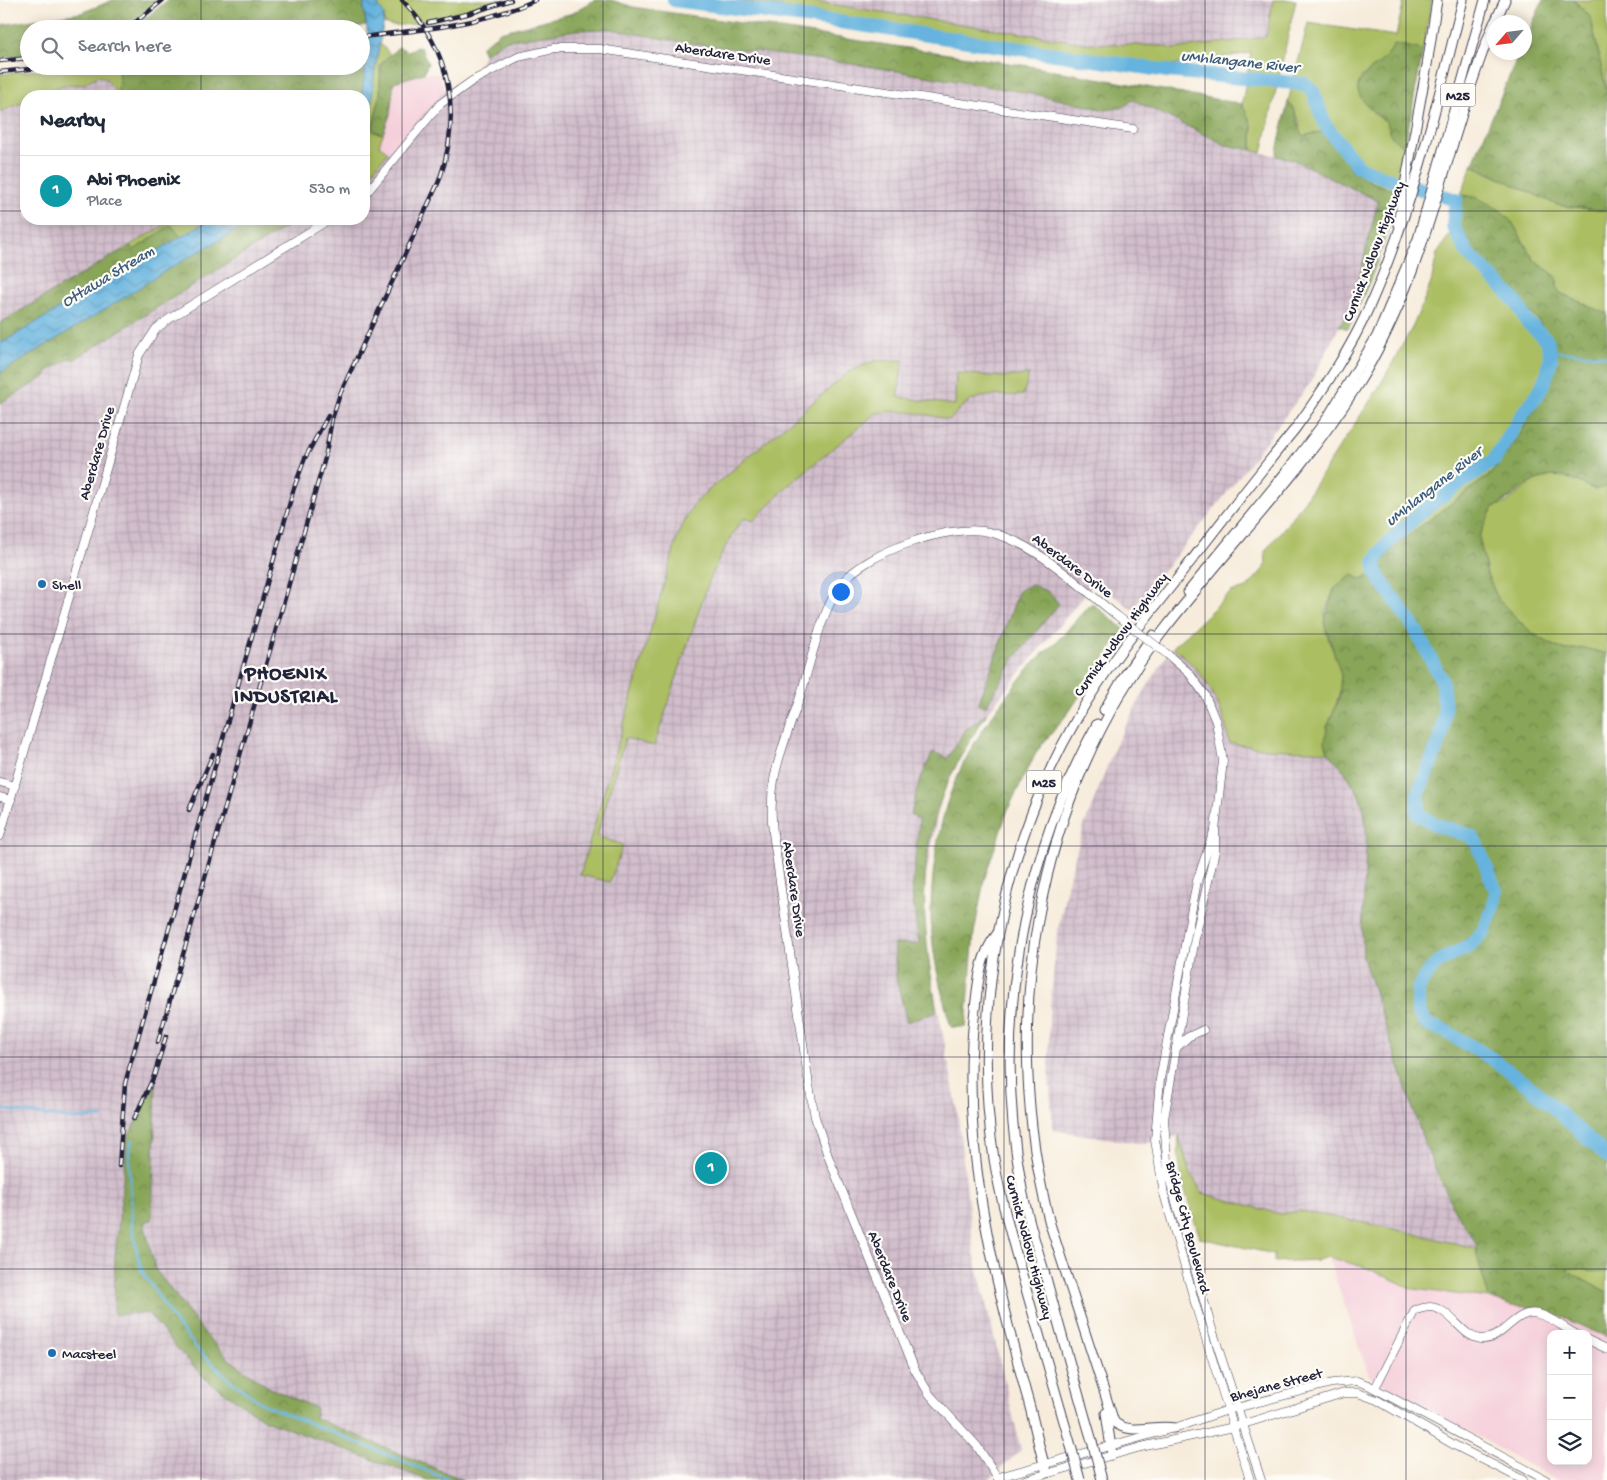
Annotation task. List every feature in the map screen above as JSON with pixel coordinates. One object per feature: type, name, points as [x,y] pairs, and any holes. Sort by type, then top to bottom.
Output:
[{"type":"main road","points":[[1404,206],[1408,170],[1437,0]]},
{"type":"main road","name":"Curnick Ndlovu Highway","points":[[1080,1480],[1003,1209],[994,1161],[988,1101],[987,1035],[991,975],[999,932],[1029,819],[1057,755],[1076,719],[1112,663],[1321,392],[1370,306],[1397,236],[1463,0]]},
{"type":"main road","name":"Curnick Ndlovu Highway","points":[[1102,1480],[1027,1210],[1012,1122],[1009,1060],[1011,1007],[1024,926],[1040,859],[1066,786],[1090,735],[1121,682],[1148,642],[1291,466],[1336,404],[1376,336],[1421,241],[1436,191],[1485,0]]},
{"type":"main road","points":[[1498,15],[1505,0]]},
{"type":"main road","points":[[1436,191],[1487,43]]},
{"type":"main road","points":[[1174,1428],[1163,1426],[1129,1429],[1119,1425],[1111,1415],[1046,1208],[1029,1104],[1028,1041],[1033,952],[1041,903],[1067,807],[1085,759],[1130,679],[1163,631],[1296,470],[1358,384],[1404,295],[1421,241]]},
{"type":"main road","points":[[999,932],[988,948],[978,980],[970,1063],[970,1112],[978,1178],[996,1277],[1047,1473]]},
{"type":"main road","points":[[1102,1388],[1112,1455]]},
{"type":"street","name":"Aberdare Drive","points":[[370,189],[440,104],[457,90],[518,57],[554,49],[600,48],[1133,129]]},
{"type":"street","name":"Aberdare Drive","points":[[0,836],[139,355],[146,343],[168,319],[320,225]]},
{"type":"street","name":"Aberdare Drive","points":[[999,1479],[977,1446],[930,1395],[915,1370],[828,1156],[808,1085],[773,833],[772,794],[781,757],[833,598],[851,573],[875,557],[952,531],[972,529],[988,532],[1020,542],[1031,549],[1120,618]]},
{"type":"street","name":"Bridge City Boulevard","points":[[1120,618],[1167,654],[1196,682],[1205,695],[1216,722],[1222,761],[1215,830],[1164,1120],[1165,1154],[1168,1174],[1190,1252],[1261,1480]]},
{"type":"street","points":[[0,782],[15,786]]},
{"type":"street","points":[[0,797],[11,800]]},
{"type":"street","name":"Bridge City Boulevard","points":[[1211,850],[1188,927],[1160,1079],[1156,1110],[1158,1162],[1181,1254],[1250,1480]]},
{"type":"street","points":[[1176,1048],[1188,1037],[1203,1030]]},
{"type":"street","points":[[1181,1254],[1190,1252]]},
{"type":"street","points":[[1375,1388],[1415,1310],[1430,1307],[1439,1310],[1470,1335],[1478,1338],[1494,1337],[1515,1320],[1530,1314],[1540,1314],[1569,1330]]},
{"type":"street","points":[[1592,1342],[1607,1349]]},
{"type":"street","name":"Bhejane Street","points":[[999,1479],[1044,1463],[1174,1428],[1228,1410],[1344,1381],[1357,1382],[1375,1388],[1546,1480]]},
{"type":"street","name":"Bhejane Street","points":[[1025,1480],[1112,1455],[1234,1427],[1344,1393],[1358,1393],[1378,1400],[1456,1446],[1523,1480]]},
{"type":"shaded area","points":[[803,0],[1273,0],[1266,37],[1173,49],[1162,46],[1086,43]]},
{"type":"shaded area","points":[[611,29],[675,41],[860,65],[1039,95],[1105,110],[1121,108],[1133,100],[1226,145],[1292,159],[1378,201],[1354,298],[1311,382],[1222,499],[1132,610],[1096,581],[987,713],[964,751],[943,794],[923,892],[926,948],[957,1108],[974,1253],[1021,1450],[988,1480],[0,1480],[0,403],[47,376],[45,372],[133,323],[289,225],[370,225],[370,174],[388,152],[445,91],[477,70],[484,54],[504,41],[577,30]]},
{"type":"shaded area","points":[[424,73],[439,74],[445,91],[388,152],[379,145],[390,115],[394,82]]},
{"type":"shaded area","points":[[98,76],[106,79],[114,90],[52,90],[64,85],[83,84]]},
{"type":"shaded area","points":[[20,104],[20,225],[165,225],[0,323],[0,112]]},
{"type":"shaded area","points":[[1172,647],[1190,661],[1211,688],[1225,720],[1229,743],[1328,752],[1345,772],[1358,793],[1364,810],[1367,836],[1362,930],[1398,1060],[1425,1145],[1453,1208],[1476,1243],[1475,1248],[1381,1226],[1300,1211],[1280,1214],[1202,1193],[1189,1170],[1179,1136],[1144,1144],[1053,1130],[1049,1074],[1049,1019],[1057,935],[1068,881],[1084,826],[1115,746],[1142,695]]},
{"type":"shaded area","points":[[1328,1257],[1367,1268],[1413,1289],[1489,1298],[1511,1306],[1540,1308],[1591,1330],[1547,1330],[1547,1465],[1592,1465],[1592,1331],[1607,1337],[1607,1480],[1556,1480],[1369,1376]]},
{"type":"green space","points":[[113,0],[161,0],[135,20],[34,20],[81,13]]},
{"type":"green space","points":[[168,0],[363,0],[365,20],[143,20]]},
{"type":"green space","points":[[375,0],[501,0],[441,18],[406,25],[393,25],[384,23],[384,15]]},
{"type":"green space","points":[[594,0],[611,0],[633,7],[1029,66],[1242,104],[1252,125],[1252,150],[1226,145],[1133,100],[1121,108],[1105,110],[1039,95],[860,65],[675,41],[611,29],[577,30],[504,41],[484,54],[481,47],[500,32],[573,13]]},
{"type":"green space","points":[[737,0],[803,0],[1086,43],[1162,46],[1173,49],[1266,37],[1273,0],[1296,0],[1262,153],[1252,150],[1252,125],[1242,104],[1251,53],[1165,66]]},
{"type":"green space","points":[[1404,0],[1432,0],[1423,50],[1395,44],[1384,60],[1361,77],[1374,114],[1386,121],[1393,138],[1405,146],[1397,192],[1371,182],[1353,171],[1324,131],[1303,136],[1299,129],[1299,119],[1288,102],[1308,23],[1396,36]]},
{"type":"green space","points":[[1543,0],[1574,0],[1591,18],[1607,94],[1607,211],[1557,205],[1472,165],[1516,60],[1532,60],[1532,24]]},
{"type":"green space","points":[[1574,0],[1607,0],[1607,94],[1591,18]]},
{"type":"green space","points":[[20,22],[20,56],[0,58],[0,25]]},
{"type":"green space","points":[[379,42],[390,54],[380,65],[380,97],[372,127],[374,132],[383,134],[379,145],[388,152],[370,174],[370,106]]},
{"type":"green space","points":[[1395,44],[1423,50],[1405,146],[1392,137],[1386,122],[1359,95],[1358,86],[1361,79],[1387,56]]},
{"type":"green space","points":[[398,47],[408,51],[417,47],[421,48],[428,63],[424,73],[394,82],[390,115],[383,134],[374,131],[373,127],[380,97],[381,65]]},
{"type":"green space","points":[[20,72],[20,75],[119,75],[118,90],[114,90],[106,79],[98,76],[83,84],[64,85],[52,90],[20,90],[20,104],[0,112],[0,74]]},
{"type":"green space","points":[[119,75],[364,75],[363,90],[118,90]]},
{"type":"green space","points":[[1288,102],[1296,114],[1303,136],[1324,131],[1353,171],[1371,182],[1397,192],[1377,262],[1348,329],[1339,326],[1354,298],[1378,201],[1292,159],[1276,156]]},
{"type":"green space","points":[[1472,165],[1557,205],[1607,211],[1607,314],[1560,293],[1557,288],[1557,277],[1534,260],[1512,222],[1478,198],[1461,195]]},
{"type":"green space","points":[[1464,195],[1478,198],[1500,210],[1512,222],[1534,260],[1557,277],[1557,288],[1560,293],[1607,314],[1607,486],[1595,490],[1574,480],[1551,476],[1536,480],[1493,507],[1479,537],[1487,574],[1498,599],[1532,633],[1565,650],[1584,648],[1607,654],[1607,1272],[1567,1268],[1568,1271],[1607,1292],[1607,1337],[1540,1308],[1511,1306],[1489,1298],[1477,1256],[1476,1243],[1453,1208],[1425,1145],[1363,958],[1362,930],[1367,836],[1364,810],[1358,793],[1345,772],[1328,752],[1325,742],[1327,727],[1339,698],[1341,675],[1324,622],[1334,589],[1352,575],[1362,579],[1379,567],[1393,547],[1491,474],[1520,435],[1551,379],[1555,358],[1552,343],[1538,320],[1470,253],[1457,224],[1458,200]]},
{"type":"green space","points":[[1457,224],[1470,253],[1538,320],[1552,343],[1555,358],[1551,379],[1520,435],[1491,474],[1393,547],[1379,567],[1361,580],[1334,589],[1325,614],[1325,623],[1326,632],[1339,667],[1341,685],[1328,727],[1326,743],[1328,752],[1267,749],[1229,743],[1222,715],[1210,689],[1194,667],[1173,647],[1231,592],[1247,588],[1266,566],[1265,551],[1296,513],[1378,389],[1413,326],[1431,283],[1437,253]]},
{"type":"green space","points":[[165,225],[171,225],[134,250],[123,253],[122,250]]},
{"type":"green space","points":[[171,225],[201,225],[181,237]]},
{"type":"green space","points":[[171,225],[181,237],[0,344],[0,323],[122,250],[124,252],[131,246],[134,250]]},
{"type":"green space","points":[[241,225],[289,225],[73,360],[71,358],[46,372],[47,376],[0,403],[0,373],[158,275],[235,231]]},
{"type":"green space","points":[[903,360],[898,397],[955,405],[956,373],[1002,377],[1029,375],[1023,395],[991,396],[974,399],[958,410],[950,420],[904,412],[876,413],[790,484],[753,521],[744,518],[726,546],[711,577],[654,746],[625,738],[597,836],[623,845],[610,882],[580,875],[679,532],[692,507],[704,494],[849,372],[874,361]]},
{"type":"green space","points":[[1557,475],[1576,480],[1595,490],[1607,486],[1607,654],[1584,648],[1565,650],[1532,633],[1498,599],[1487,574],[1479,537],[1493,507],[1506,503],[1535,480]]},
{"type":"green space","points":[[1032,585],[1049,592],[1059,604],[1014,659],[986,706],[978,705],[1019,590]]},
{"type":"green space","points":[[1092,603],[1124,629],[1069,712],[1037,751],[1008,809],[984,880],[974,933],[966,1027],[951,1027],[933,947],[931,919],[935,859],[948,800],[972,747],[1005,698],[1033,663],[1060,638]]},
{"type":"green space","points":[[987,713],[947,783],[934,821],[928,848],[925,875],[926,929],[937,1012],[907,1022],[897,982],[894,944],[919,944],[912,893],[919,820],[911,814],[919,782],[933,752],[948,758],[965,730]]},
{"type":"green space","points":[[156,1083],[152,1220],[144,1222],[155,1269],[205,1334],[229,1359],[268,1387],[316,1408],[315,1418],[463,1480],[427,1480],[265,1420],[208,1381],[180,1352],[148,1313],[114,1314],[115,1259],[127,1139]]},
{"type":"green space","points":[[1179,1136],[1189,1170],[1202,1193],[1280,1214],[1300,1211],[1381,1226],[1475,1248],[1489,1298],[1413,1289],[1367,1268],[1328,1257],[1318,1260],[1274,1262],[1274,1254],[1200,1238],[1181,1175],[1178,1149]]},
{"type":"green space","points":[[1567,1267],[1607,1272],[1607,1292],[1568,1271]]},
{"type":"water","points":[[363,0],[375,0],[384,15],[370,106],[370,90],[363,90],[364,75],[370,75],[370,20],[366,20]]},
{"type":"water","points":[[201,225],[241,225],[235,231],[158,275],[0,373],[0,344]]},
{"type":"waterway","name":"uMhlangane River","points":[[674,0],[820,19],[1168,71],[1305,84],[1313,91],[1325,125],[1358,166],[1380,176],[1456,200],[1453,226],[1468,254],[1509,294],[1518,305],[1527,322],[1547,340],[1551,358],[1548,372],[1540,391],[1522,415],[1494,460],[1435,501],[1417,516],[1385,546],[1375,561],[1377,575],[1416,630],[1442,681],[1445,709],[1441,738],[1418,793],[1418,814],[1437,825],[1471,836],[1477,844],[1496,891],[1494,906],[1484,931],[1469,946],[1438,962],[1426,975],[1418,989],[1418,1011],[1426,1024],[1447,1032],[1494,1060],[1533,1089],[1607,1156]]},
{"type":"waterway","points":[[1547,340],[1551,351],[1607,356]]},
{"type":"waterway","points":[[0,1109],[73,1119],[102,1117]]},
{"type":"waterway","points":[[132,1140],[129,1154],[132,1227],[141,1269],[177,1325],[204,1356],[232,1382],[263,1404],[449,1480]]},
{"type":"railway","points":[[138,20],[163,0]]},
{"type":"railway","points":[[158,1042],[325,458],[332,419],[340,394],[439,181],[446,156],[451,108],[442,62],[419,20],[402,0]]},
{"type":"railway","points":[[428,23],[467,14],[511,0]]},
{"type":"railway","points":[[370,36],[428,29],[472,21],[536,0]]},
{"type":"railway","points":[[0,61],[20,59]]},
{"type":"railway","points":[[0,72],[20,70]]},
{"type":"railway","points":[[119,1166],[125,1084],[129,1069],[294,488],[305,458],[328,416]]},
{"type":"railway","points":[[189,810],[213,754]]},
{"type":"railway","points":[[134,1119],[154,1076],[166,1036]]},
{"type":"place","name":"Shell","points":[[42,584]]},
{"type":"place","name":"Abi Phoenix","points":[[711,1168]]},
{"type":"place","name":"Macsteel","points":[[52,1353]]},
{"type":"district","name":"PHOENIX INDUSTRIAL","points":[[286,684]]},
{"type":"water label","name":"Ottawa Stream","points":[[107,275]]}]
